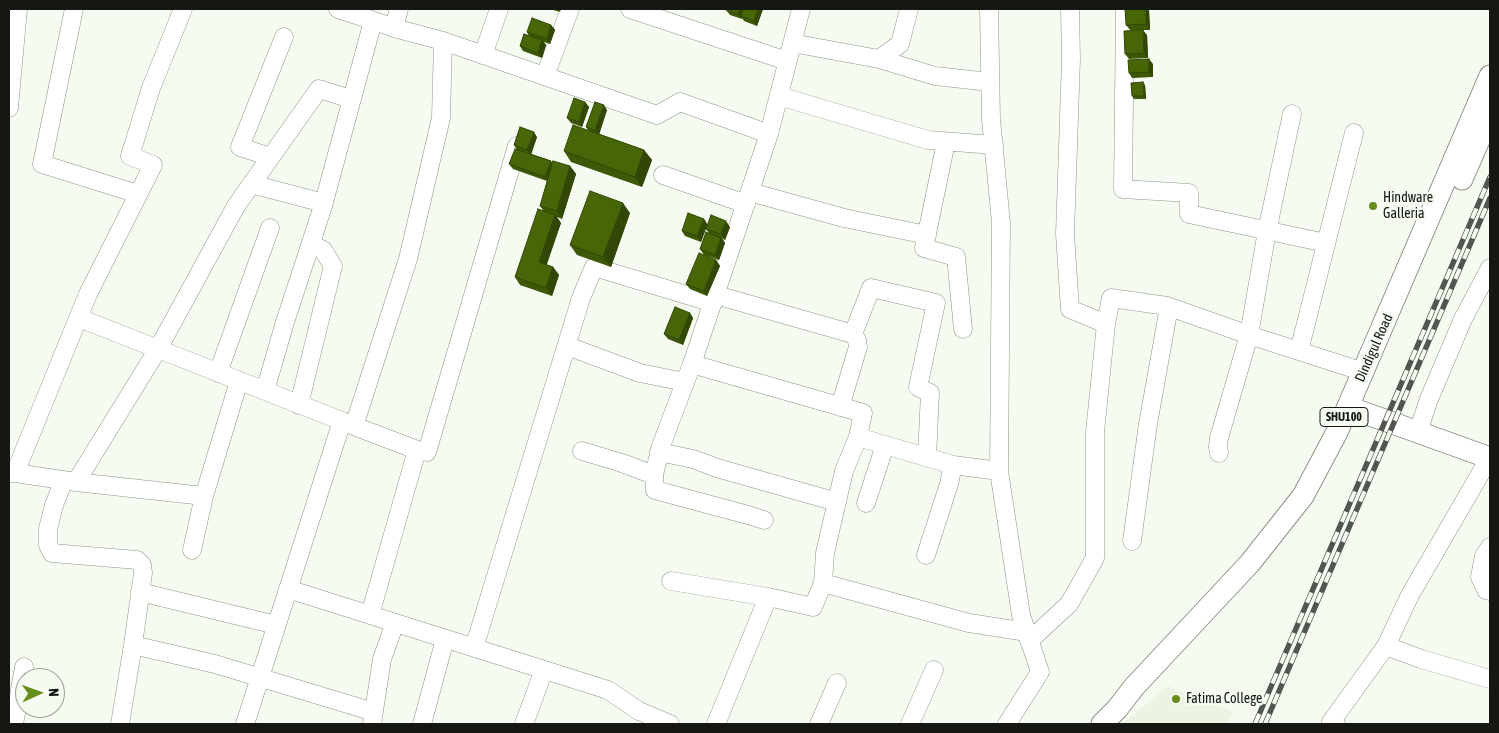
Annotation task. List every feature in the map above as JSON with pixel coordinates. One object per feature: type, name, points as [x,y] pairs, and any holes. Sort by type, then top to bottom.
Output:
[{"type":"main road","name":"Dindigul Road","points":[[1354,409],[1364,372],[1490,76]]},
{"type":"main road","name":"Dindigul Road","points":[[1102,724],[1250,563],[1303,496],[1337,432],[1354,409],[1490,115]]},
{"type":"main road","points":[[1354,409],[1490,457]]},
{"type":"street","points":[[74,9],[42,164],[138,194]]},
{"type":"street","points":[[183,9],[152,88],[130,156],[153,165],[88,294],[12,473],[204,496]]},
{"type":"street","points":[[338,9],[394,28],[443,41],[657,115],[680,102],[769,134]]},
{"type":"street","points":[[394,28],[399,9]]},
{"type":"street","points":[[483,55],[499,9]]},
{"type":"street","points":[[545,76],[570,9]]},
{"type":"street","points":[[630,9],[787,61]]},
{"type":"street","points":[[764,520],[655,490],[654,475],[659,452],[692,364],[769,134],[801,9]]},
{"type":"street","points":[[879,59],[900,44],[909,9]]},
{"type":"street","points":[[989,9],[990,82],[1001,223],[999,471],[1021,614],[1040,672],[1007,724]]},
{"type":"street","points":[[1070,9],[1071,59],[1065,234],[1070,309],[1106,324]]},
{"type":"street","points":[[1125,9],[1123,189],[1189,193],[1189,214],[1326,243]]},
{"type":"street","points":[[9,108],[14,14]]},
{"type":"street","points":[[265,391],[324,203],[373,21]]},
{"type":"street","points":[[270,157],[240,147],[284,37]]},
{"type":"street","points":[[245,724],[288,589],[408,259],[441,118],[443,41]]},
{"type":"street","points":[[792,43],[879,59],[935,76],[990,82]]},
{"type":"street","points":[[120,724],[133,645],[142,565],[137,560],[52,553],[48,545],[48,529],[54,505],[158,349],[236,206],[319,88],[351,98]]},
{"type":"street","points":[[778,96],[920,138],[946,142],[994,145]]},
{"type":"street","points":[[1219,453],[1219,438],[1249,335],[1267,231],[1292,114]]},
{"type":"street","points":[[1298,350],[1354,133]]},
{"type":"street","points":[[946,142],[924,248],[956,257],[963,329]]},
{"type":"street","points":[[78,318],[417,450],[427,452],[517,146]]},
{"type":"street","points":[[663,175],[748,198],[927,235]]},
{"type":"street","points":[[251,184],[324,203]]},
{"type":"street","points":[[218,373],[270,228]]},
{"type":"street","points":[[299,404],[333,266],[323,250],[311,244]]},
{"type":"street","points":[[474,648],[581,298],[594,267],[853,334],[857,340],[858,347],[840,407]]},
{"type":"street","points":[[1418,432],[1463,318],[1490,268]]},
{"type":"street","points":[[853,334],[871,288],[936,303],[918,387],[930,393],[927,457]]},
{"type":"street","points":[[1028,636],[1069,604],[1095,558],[1095,432],[1106,324],[1111,298],[1169,307],[1364,372]]},
{"type":"street","points":[[1132,541],[1148,424],[1169,307]]},
{"type":"street","points":[[567,346],[640,372],[685,382]]},
{"type":"street","points":[[671,581],[768,597],[813,607],[823,584],[824,553],[844,471],[858,437],[863,413],[692,364]]},
{"type":"street","points":[[192,550],[204,496],[239,381]]},
{"type":"street","points":[[858,437],[953,465],[999,471]]},
{"type":"street","points":[[866,503],[886,445]]},
{"type":"street","points":[[370,615],[417,450]]},
{"type":"street","points":[[582,451],[654,475]]},
{"type":"street","points":[[659,452],[693,459],[717,468],[837,502]]},
{"type":"street","points":[[1336,724],[1331,722],[1386,646],[1410,595],[1490,457]]},
{"type":"street","points":[[926,555],[949,484],[953,465]]},
{"type":"street","points":[[1490,547],[1484,556],[1480,577],[1486,590],[1490,591]]},
{"type":"street","points":[[823,584],[969,623],[1028,636]]},
{"type":"street","points":[[288,589],[608,690],[639,711],[670,724]]},
{"type":"street","points":[[140,592],[276,625]]},
{"type":"street","points":[[716,724],[768,597]]},
{"type":"street","points":[[133,645],[215,664],[373,718],[382,659],[395,623]]},
{"type":"street","points":[[422,724],[445,639]]},
{"type":"street","points":[[1386,646],[1421,659],[1490,679]]},
{"type":"street","points":[[14,724],[24,667]]},
{"type":"street","points":[[524,724],[544,670]]},
{"type":"street","points":[[910,724],[934,670]]},
{"type":"street","points":[[819,724],[837,683]]},
{"type":"shaded area","name":"Fatima College","points":[[1168,686],[1233,712],[1228,724],[1122,724]]},
{"type":"building","points":[[726,9],[740,9],[738,14]]},
{"type":"building","points":[[743,9],[758,9],[754,21],[741,16]]},
{"type":"building","points":[[1125,9],[1146,9],[1146,24],[1126,25]]},
{"type":"building","points":[[532,18],[551,25],[547,39],[527,32]]},
{"type":"building","points":[[1143,30],[1144,53],[1125,54],[1124,31]]},
{"type":"building","points":[[524,34],[542,40],[538,53],[520,46]]},
{"type":"building","points":[[1149,59],[1149,72],[1129,73],[1128,60]]},
{"type":"building","points":[[1143,82],[1144,96],[1132,96],[1131,83]]},
{"type":"building","points":[[574,98],[585,102],[579,122],[567,118]]},
{"type":"building","points":[[595,102],[604,105],[595,130],[586,127]]},
{"type":"building","points":[[573,125],[644,150],[635,177],[564,151]]},
{"type":"building","points":[[520,127],[534,132],[527,150],[514,145]]},
{"type":"building","points":[[515,149],[551,161],[545,177],[509,164]]},
{"type":"building","points":[[553,161],[570,166],[557,211],[540,206]]},
{"type":"building","points":[[590,191],[623,203],[603,257],[570,245]]},
{"type":"building","points":[[538,209],[555,215],[539,262],[553,267],[546,288],[515,277]]},
{"type":"building","points":[[688,213],[704,219],[697,236],[682,231]]},
{"type":"building","points":[[711,215],[726,221],[721,234],[706,229]]},
{"type":"building","points":[[706,232],[721,238],[715,255],[700,249]]},
{"type":"building","points":[[699,253],[716,260],[704,291],[686,284]]},
{"type":"building","points":[[675,307],[690,313],[679,340],[664,334]]},
{"type":"railway","points":[[1255,724],[1490,177]]},
{"type":"railway","points":[[1265,724],[1490,198]]},
{"type":"place","name":"Hindware Galleria","points":[[1373,206]]},
{"type":"place","name":"Fatima College","points":[[1176,699]]}]
